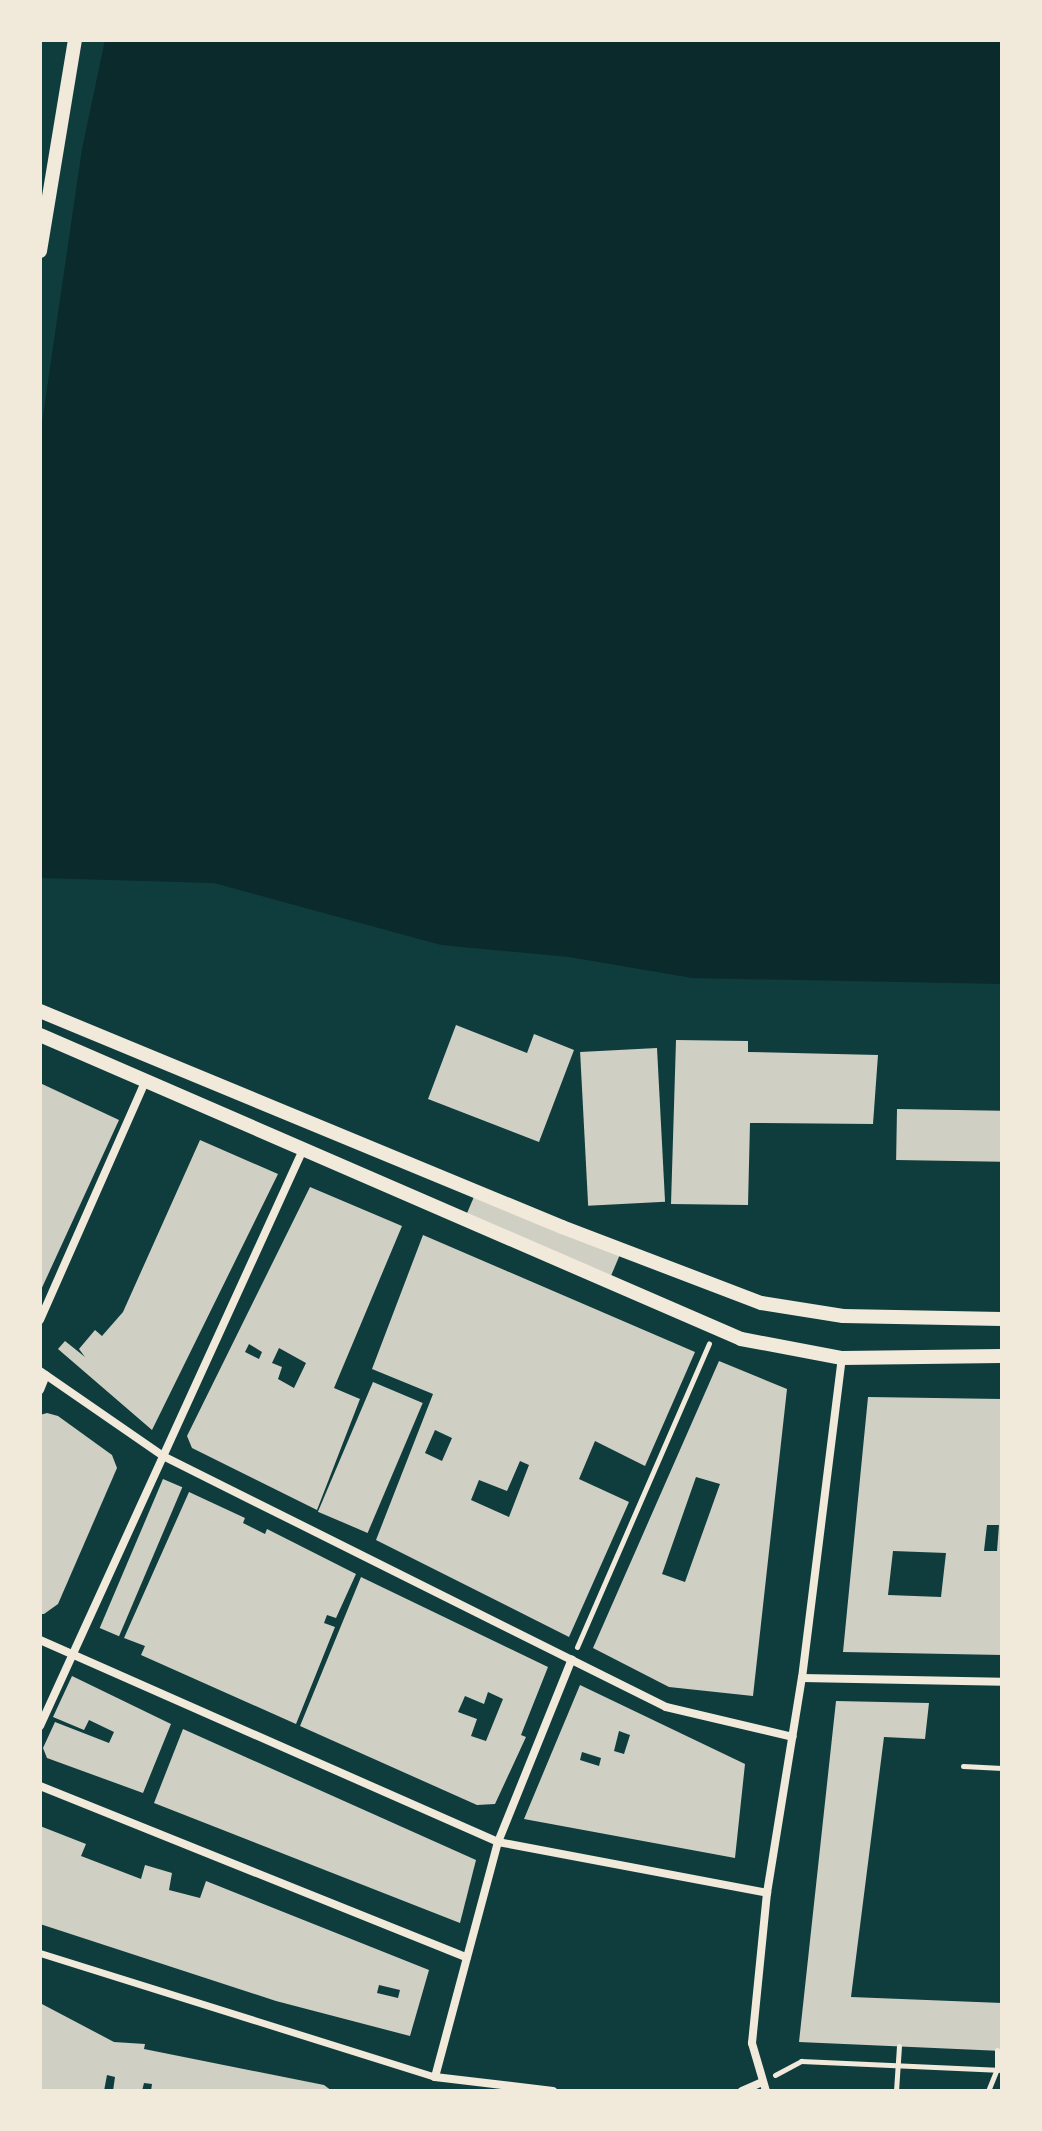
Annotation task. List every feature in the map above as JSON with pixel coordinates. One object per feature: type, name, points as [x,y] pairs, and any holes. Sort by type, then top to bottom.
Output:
[{"type":"main road","points":[[40,251],[75,40]]},
{"type":"main road","points":[[40,1011],[562,1227],[761,1303],[843,1316],[1002,1319]]},
{"type":"main road","points":[[40,1035],[302,1152],[716,1329],[800,1354],[842,1358],[1002,1356]]},
{"type":"street","points":[[40,1320],[146,1080]]},
{"type":"street","points":[[40,1726],[302,1152]]},
{"type":"street","points":[[742,2091],[763,2087],[752,2043],[767,1893],[802,1678],[842,1358]]},
{"type":"street","points":[[40,1390],[43,1373],[163,1456],[697,1719],[793,1737]]},
{"type":"street","points":[[40,1640],[498,1842],[767,1893]]},
{"type":"street","points":[[435,2077],[498,1842],[572,1659]]},
{"type":"street","points":[[802,1678],[1002,1682]]},
{"type":"street","points":[[40,1786],[467,1958]]},
{"type":"street","points":[[40,1953],[435,2077],[553,2091]]},
{"type":"lane","points":[[963,1766],[1002,1768]]},
{"type":"path","points":[[572,1659],[716,1329]]},
{"type":"path","points":[[896,2091],[899,2046]]},
{"type":"path","points":[[988,2091],[999,2070],[997,2050]]},
{"type":"path","points":[[763,2087],[801,2061],[999,2070]]},
{"type":"water","points":[[40,40],[1002,40],[1002,984],[692,978],[569,957],[441,945],[214,883],[40,878]]},
{"type":"pier","points":[[40,40],[105,40],[82,149],[40,436]]},
{"type":"building","points":[[456,1025],[527,1053],[534,1034],[574,1050],[539,1142],[428,1099]]},
{"type":"building","points":[[676,1040],[748,1041],[748,1052],[878,1055],[873,1124],[750,1123],[748,1205],[671,1204]]},
{"type":"building","points":[[657,1048],[665,1202],[588,1206],[580,1052]]},
{"type":"building","points":[[40,1083],[119,1120],[40,1292]]},
{"type":"building","points":[[897,1109],[1002,1111],[1001,1162],[896,1160]]},
{"type":"building","points":[[200,1140],[278,1174],[152,1430],[58,1349],[65,1341],[85,1357],[79,1349],[95,1330],[102,1336],[123,1312]]},
{"type":"building","points":[[310,1187],[402,1226],[334,1388],[360,1399],[317,1510],[192,1448],[187,1436]],"holes":[[[249,1344],[262,1352],[259,1359],[245,1352]],[[279,1348],[306,1363],[294,1388],[278,1379],[282,1367],[272,1363]]]},
{"type":"building","points":[[476,1192],[621,1253],[611,1276],[466,1215]]},
{"type":"building","points":[[423,1235],[695,1352],[645,1466],[595,1441],[579,1479],[629,1502],[569,1637],[376,1540],[433,1394],[372,1369]],"holes":[[[435,1430],[452,1438],[442,1461],[425,1453]],[[520,1461],[529,1465],[509,1517],[471,1500],[479,1480],[507,1491]]]},
{"type":"building","points":[[719,1361],[787,1389],[753,1696],[669,1687],[593,1648]],"holes":[[[696,1477],[720,1484],[685,1582],[662,1574]]]},
{"type":"building","points":[[373,1382],[423,1403],[368,1533],[318,1512]]},
{"type":"building","points":[[868,1397],[1002,1399],[1002,1655],[843,1652]],"holes":[[[987,1525],[999,1525],[997,1551],[984,1551]],[[893,1551],[946,1553],[941,1597],[888,1595]]]},
{"type":"building","points":[[40,1415],[58,1416],[112,1455],[117,1468],[58,1604],[40,1614]]},
{"type":"building","points":[[163,1479],[182,1487],[119,1636],[100,1628]]},
{"type":"building","points":[[189,1492],[245,1518],[243,1523],[265,1534],[267,1529],[356,1574],[336,1618],[327,1615],[324,1623],[335,1627],[296,1724],[141,1655],[145,1646],[124,1638]]},
{"type":"building","points":[[361,1577],[548,1667],[521,1735],[526,1737],[495,1804],[477,1805],[300,1726]],"holes":[[[488,1692],[503,1699],[486,1741],[471,1736],[477,1719],[458,1712],[465,1696],[484,1704]]]},
{"type":"building","points":[[72,1676],[171,1724],[143,1793],[47,1758],[43,1748],[55,1722],[109,1743],[114,1732],[89,1720],[84,1730],[53,1717]]},
{"type":"building","points":[[580,1685],[745,1764],[735,1858],[524,1819]],"holes":[[[619,1731],[630,1735],[624,1754],[614,1751]],[[582,1752],[601,1758],[599,1766],[580,1760]]]},
{"type":"building","points":[[836,1701],[929,1703],[925,1739],[884,1737],[851,1997],[1002,2003],[1002,2051],[799,2042]]},
{"type":"building","points":[[183,1729],[476,1860],[460,1923],[154,1803]]},
{"type":"building","points":[[40,1826],[86,1844],[81,1856],[141,1879],[145,1865],[172,1873],[169,1890],[200,1898],[206,1881],[429,1970],[410,2036],[276,2001],[40,1924]],"holes":[[[379,1985],[400,1990],[398,1998],[377,1993]]]},
{"type":"building","points":[[40,2003],[114,2042],[145,2044],[144,2049],[324,2085],[332,2091],[151,2091],[152,2084],[144,2083],[142,2091],[113,2091],[115,2077],[107,2075],[104,2091],[40,2091]]}]
